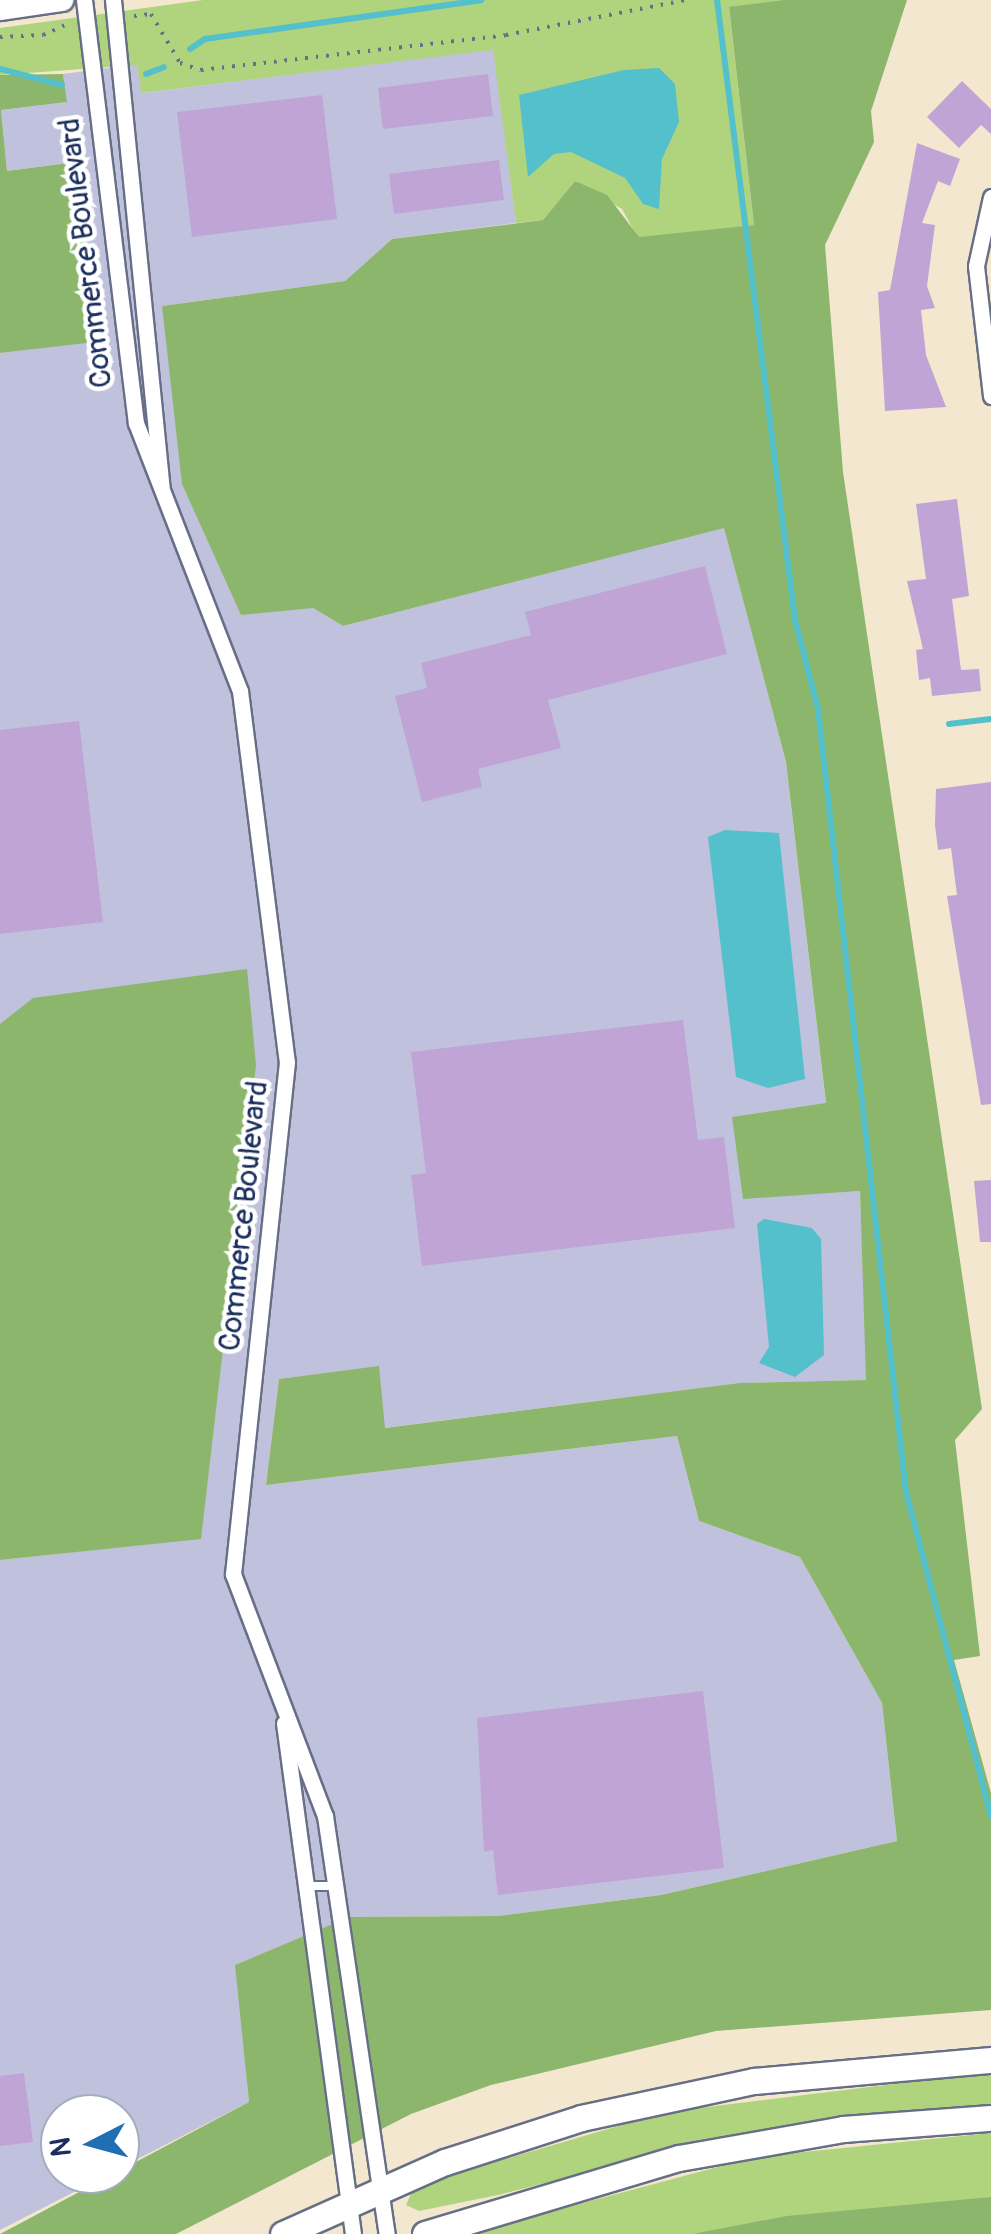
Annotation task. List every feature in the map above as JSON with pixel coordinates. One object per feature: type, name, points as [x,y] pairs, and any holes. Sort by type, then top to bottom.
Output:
[{"type":"main road","points":[[283,2234],[380,2187],[581,2118],[705,2090],[991,2060]]},
{"type":"main road","points":[[425,2234],[679,2158],[991,2118]]},
{"type":"street","points":[[0,8],[62,0]]},
{"type":"street","name":"Commerce Boulevard","points":[[84,0],[132,407],[162,496],[240,691],[287,1062],[232,1564],[283,1709]]},
{"type":"street","name":"Commerce Boulevard","points":[[113,0],[162,496]]},
{"type":"street","points":[[991,197],[976,266],[991,396]]},
{"type":"street","points":[[283,1709],[320,1797],[340,1886],[388,2234]]},
{"type":"street","points":[[283,1709],[353,2234]]},
{"type":"lane","points":[[306,1886],[340,1886]]},
{"type":"path","points":[[141,15],[150,14],[180,63],[201,70],[534,32],[684,0]]},
{"type":"path","points":[[0,37],[44,36],[52,25]]},
{"type":"shaded area","points":[[494,49],[516,223],[392,239],[345,281],[162,306],[313,608],[343,626],[724,527],[786,762],[826,1104],[743,1198],[860,1191],[867,1380],[739,1383],[384,1428],[378,1367],[279,1379],[266,1485],[677,1436],[699,1521],[800,1557],[882,1703],[897,1841],[661,1895],[498,1916],[349,1917],[236,1965],[249,2102],[140,2158],[140,2094],[40,2094],[40,2194],[70,2194],[0,2230],[0,1560],[201,1538],[9,1023],[0,1024],[0,353],[95,341],[76,162],[7,171],[1,110],[66,102],[63,74],[138,64],[142,93]]},
{"type":"green space","points":[[203,0],[783,0],[729,8],[754,225],[638,238],[622,209],[575,181],[543,220],[516,223],[493,50],[141,93],[137,65],[0,75],[0,28]]},
{"type":"green space","points":[[783,0],[907,0],[871,111],[874,142],[825,245],[843,472],[982,1409],[955,1440],[980,1656],[954,1660],[991,1793],[991,2010],[716,2031],[491,2085],[411,2114],[176,2234],[0,2234],[75,2194],[140,2194],[140,2160],[249,2102],[235,1965],[349,1917],[498,1916],[661,1895],[897,1841],[882,1703],[800,1557],[699,1521],[677,1436],[266,1485],[279,1379],[379,1366],[385,1428],[739,1383],[866,1380],[860,1191],[743,1199],[732,1117],[826,1103],[786,762],[724,528],[343,626],[313,608],[241,615],[182,484],[162,306],[345,281],[392,239],[543,220],[575,181],[607,195],[639,237],[754,225],[729,7]]},
{"type":"green space","points":[[63,74],[67,102],[1,110],[7,171],[76,162],[95,342],[0,353],[0,75]]},
{"type":"green space","points":[[247,969],[256,1065],[201,1539],[0,1560],[0,1024],[33,998]]},
{"type":"green space","points":[[991,2072],[991,2105],[739,2133],[498,2195],[419,2211],[406,2205],[413,2189],[666,2112]]},
{"type":"green space","points":[[991,2133],[991,2197],[692,2234],[467,2234],[755,2157]]},
{"type":"green space","points":[[991,2197],[991,2234],[692,2234],[787,2216]]},
{"type":"water","points":[[659,68],[675,84],[679,122],[662,159],[659,209],[643,204],[625,178],[571,152],[554,154],[528,177],[519,95],[624,70]]},
{"type":"water","points":[[725,830],[779,833],[805,1079],[768,1088],[736,1077],[708,837]]},
{"type":"water","points":[[764,1219],[812,1228],[821,1239],[824,1355],[795,1377],[759,1363],[769,1347],[757,1224]]},
{"type":"building","points":[[488,74],[493,116],[383,129],[378,88]]},
{"type":"building","points":[[962,81],[991,109],[991,134],[981,125],[959,148],[927,117]]},
{"type":"building","points":[[322,95],[337,219],[192,237],[177,112]]},
{"type":"building","points":[[917,143],[960,159],[950,186],[938,181],[922,223],[935,225],[927,286],[935,308],[921,310],[926,355],[946,407],[885,411],[878,292],[890,290]]},
{"type":"building","points":[[499,160],[504,200],[394,214],[389,174]]},
{"type":"building","points":[[957,499],[969,596],[952,599],[961,670],[979,669],[981,691],[932,696],[930,678],[919,680],[916,650],[923,649],[907,581],[926,579],[916,504]]},
{"type":"building","points":[[705,566],[727,654],[548,700],[561,748],[478,769],[482,787],[422,802],[395,696],[427,688],[421,663],[531,635],[525,612]]},
{"type":"building","points":[[79,721],[103,922],[0,934],[0,730]]},
{"type":"building","points":[[991,782],[991,1104],[981,1105],[947,896],[957,895],[951,848],[938,850],[936,789]]},
{"type":"building","points":[[683,1020],[698,1140],[724,1137],[735,1228],[422,1266],[411,1175],[426,1173],[411,1052]]},
{"type":"building","points":[[991,1180],[991,1242],[980,1242],[974,1181]]},
{"type":"building","points":[[703,1691],[724,1868],[498,1895],[493,1850],[484,1852],[477,1718]]},
{"type":"building","points":[[24,2073],[33,2142],[0,2146],[0,2076]]},
{"type":"waterway","points":[[190,49],[205,39],[481,0]]},
{"type":"waterway","points":[[717,0],[795,620],[818,709],[906,1492],[991,1817]]},
{"type":"waterway","points":[[146,74],[164,67]]},
{"type":"waterway","points":[[0,69],[62,85]]},
{"type":"waterway","points":[[949,724],[991,719]]}]
